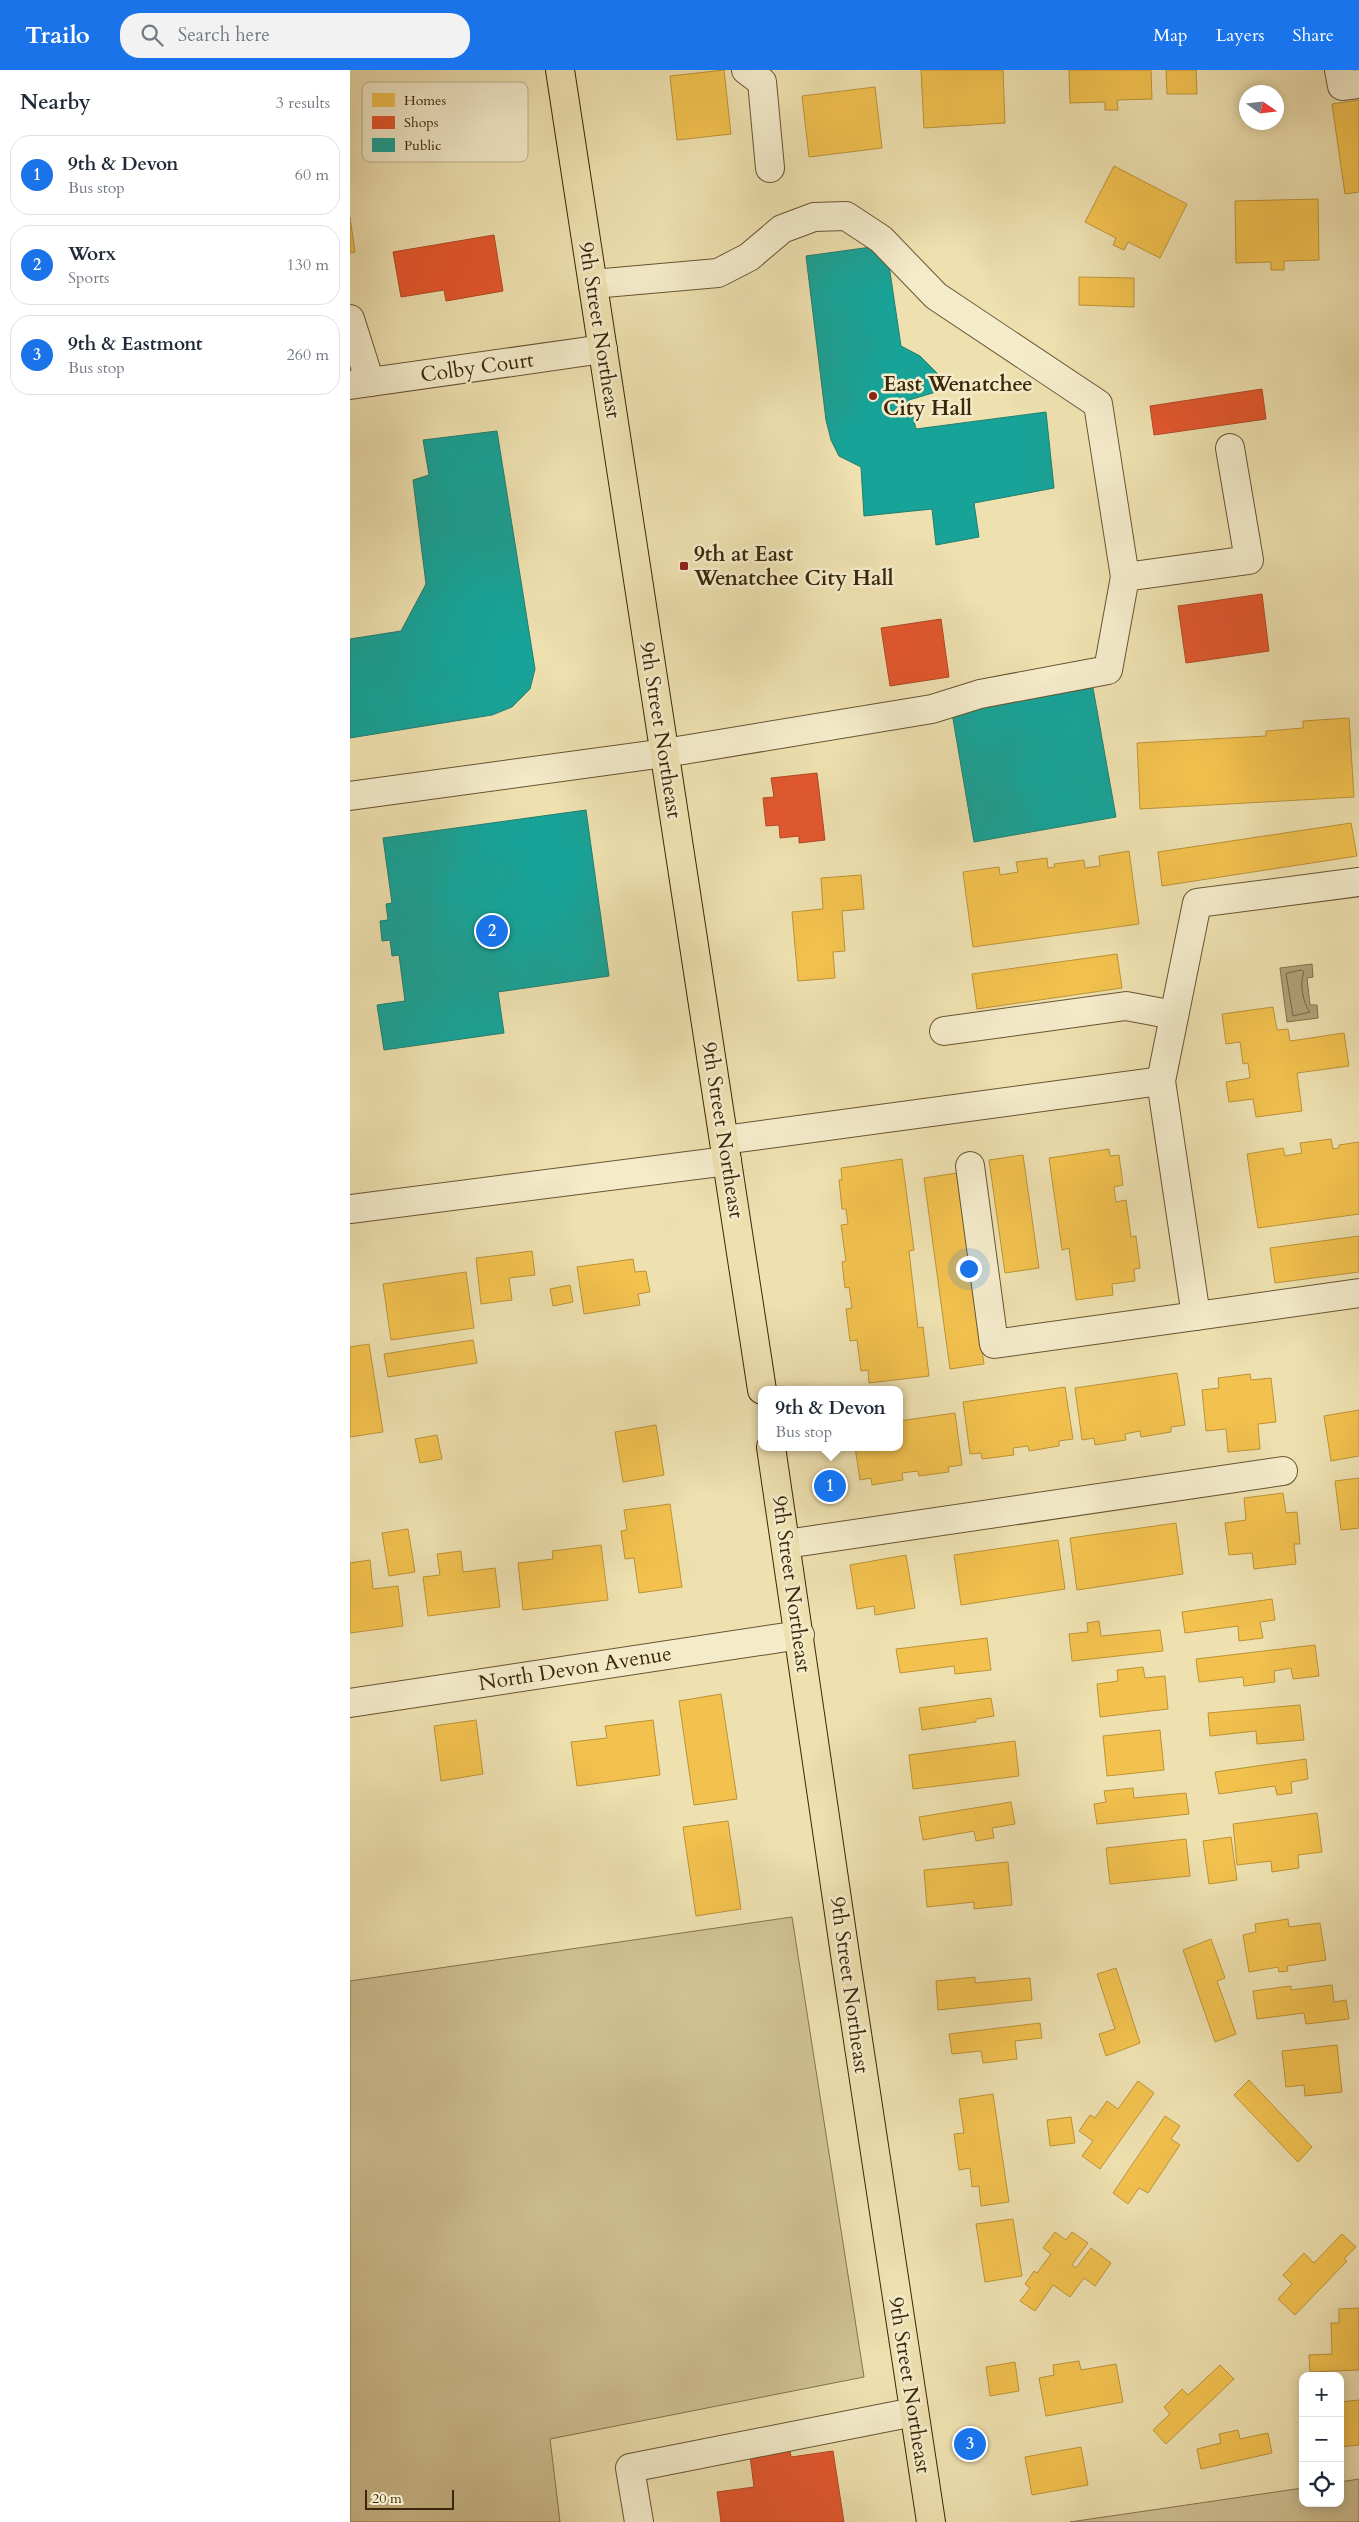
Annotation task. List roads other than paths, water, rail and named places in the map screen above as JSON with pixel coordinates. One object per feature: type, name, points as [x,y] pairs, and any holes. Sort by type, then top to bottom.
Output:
[{"type":"main road","name":"9th Street Northeast","points":[[560,70],[761,1386]]},
{"type":"main road","name":"9th Street Northeast","points":[[772,1451],[931,2522]]},
{"type":"street","points":[[746,70],[762,82],[770,168]]},
{"type":"street","points":[[1339,70],[1342,86],[1359,84]]},
{"type":"street","points":[[350,796],[665,752],[932,709],[980,694],[1108,670],[1125,577],[1098,404],[936,296],[881,239],[846,216],[814,217],[782,229],[749,257],[718,273],[593,284]]},
{"type":"street","points":[[350,319],[360,384]]},
{"type":"street","name":"Colby Court","points":[[360,384],[603,350]]},
{"type":"street","points":[[1125,577],[1249,560],[1230,448]]},
{"type":"street","points":[[1196,1316],[1160,1081],[1197,903],[1359,882]]},
{"type":"street","points":[[944,1031],[1126,1006],[1174,1015]]},
{"type":"street","points":[[350,1209],[1160,1081]]},
{"type":"street","points":[[970,1166],[994,1344],[1359,1293]]},
{"type":"street","points":[[786,1544],[1283,1471]]},
{"type":"street","name":"North Devon Avenue","points":[[350,1703],[800,1635]]},
{"type":"street","points":[[638,2522],[630,2468],[914,2412]]},
{"type":"water","points":[[1312,964],[1313,977],[1307,978],[1310,1005],[1317,1005],[1318,1018],[1287,1022],[1280,968]]},
{"type":"place","name":"East Wenatchee City Hall","points":[[873,396]]},
{"type":"place","name":"9th at East Wenatchee City Hall","points":[[684,566]]},
{"type":"place","name":"Worx","points":[[492,931]]},
{"type":"place","name":"9th & Devon","points":[[830,1486]]},
{"type":"place","name":"9th & Eastmont","points":[[970,2444]]}]
